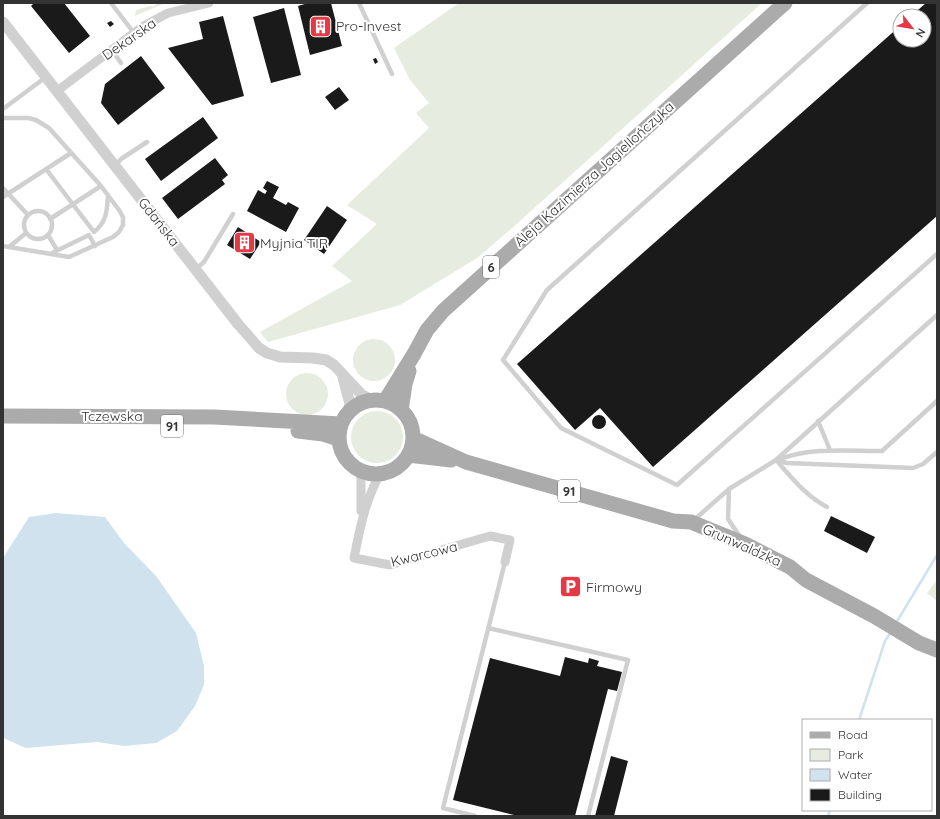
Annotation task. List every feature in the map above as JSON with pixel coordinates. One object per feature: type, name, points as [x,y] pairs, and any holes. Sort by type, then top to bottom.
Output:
[{"type":"main road","name":"Aleja Kazimierza Jagiellończyka","points":[[378,401],[414,354],[427,330],[443,311],[784,3]]},
{"type":"main road","name":"Aleja Kazimierza Jagiellończyka","points":[[401,410],[405,384],[414,354]]},
{"type":"main road","points":[[378,401],[393,404],[401,410],[410,422],[413,438],[408,455],[396,468],[389,472],[380,474],[367,473],[352,465],[341,449],[343,425],[359,404],[378,401]]},
{"type":"main road","name":"Tczewska","points":[[3,416],[214,416],[343,425]]},
{"type":"main road","name":"Tczewska","points":[[3,425],[246,426],[323,434],[343,425]]},
{"type":"main road","name":"Grunwaldzka","points":[[413,438],[466,462],[673,521],[691,522],[745,544],[790,567],[806,580],[920,643],[937,650]]},
{"type":"main road","name":"Grunwaldzka","points":[[408,455],[466,462]]},
{"type":"main road","name":"Grunwaldzka","points":[[673,521],[687,531],[717,542],[790,576],[806,580]]},
{"type":"main road","name":"Grunwaldzka","points":[[920,643],[937,658]]},
{"type":"street","name":"Dekarska","points":[[57,91],[142,27],[168,13],[209,3]]},
{"type":"street","name":"Gdańska","points":[[3,22],[238,324],[259,348],[267,353],[280,357],[326,360],[334,365],[362,395],[378,401]]},
{"type":"street","points":[[343,376],[350,404],[343,425]]},
{"type":"street","name":"Kwarcowa","points":[[361,471],[361,520]]},
{"type":"street","name":"Kwarcowa","points":[[380,474],[373,486],[361,520],[354,558],[390,565],[490,536],[510,540],[505,562]]},
{"type":"lane","points":[[111,3],[134,33]]},
{"type":"lane","points":[[359,3],[392,74]]},
{"type":"lane","points":[[866,3],[547,290],[503,360],[561,428],[677,485],[937,254]]},
{"type":"lane","points":[[112,50],[121,63]]},
{"type":"lane","points":[[3,109],[46,77]]},
{"type":"lane","points":[[3,118],[18,117],[36,120],[49,128],[101,186],[123,217],[123,225],[119,232],[113,237],[69,257],[3,246]]},
{"type":"lane","points":[[115,166],[121,159],[147,142]]},
{"type":"lane","points":[[3,197],[71,153]]},
{"type":"lane","points":[[46,169],[94,232]]},
{"type":"lane","points":[[50,219],[101,186]]},
{"type":"lane","points":[[3,188],[28,215]]},
{"type":"lane","points":[[50,254],[100,228],[105,220],[108,195]]},
{"type":"lane","points":[[34,212],[40,212],[46,214],[50,219],[52,224],[51,230],[43,239],[31,238],[26,233],[24,224],[28,215],[34,212]]},
{"type":"lane","points":[[196,269],[204,262],[233,214]]},
{"type":"lane","points":[[9,247],[26,233]]},
{"type":"lane","points":[[48,235],[57,250]]},
{"type":"lane","points":[[88,235],[95,246]]},
{"type":"lane","points":[[691,522],[729,489],[776,460],[937,315]]},
{"type":"lane","points":[[776,460],[794,454],[830,450],[882,451],[937,401]]},
{"type":"lane","points":[[818,421],[830,450]]},
{"type":"lane","points":[[776,460],[787,463],[913,468],[922,464],[937,452]]},
{"type":"lane","points":[[776,460],[794,481],[815,500],[827,507]]},
{"type":"lane","points":[[729,489],[728,518],[745,544]]},
{"type":"lane","points":[[475,816],[443,808],[505,562]]},
{"type":"lane","points":[[488,628],[628,660],[588,816]]},
{"type":"green space","points":[[158,3],[165,3],[135,16],[136,10],[151,6],[153,7]]},
{"type":"green space","points":[[459,3],[762,3],[477,258],[400,305],[268,342],[260,332],[352,281],[332,266],[377,224],[347,205],[429,128],[416,113],[429,103],[410,80],[394,48]]},
{"type":"green space","points":[[374,339],[389,345],[395,360],[389,375],[374,381],[359,375],[353,360],[359,345]]},
{"type":"green space","points":[[307,373],[322,379],[328,394],[322,409],[307,415],[292,409],[286,394],[292,379]]},
{"type":"green space","points":[[377,411],[391,415],[399,423],[403,437],[399,451],[391,459],[377,463],[363,459],[355,451],[351,437],[355,423],[363,415]]},
{"type":"green space","points":[[937,580],[937,601],[927,593]]},
{"type":"water","points":[[56,513],[105,517],[124,543],[156,576],[196,633],[204,666],[204,685],[195,706],[177,731],[156,743],[124,746],[97,742],[26,748],[3,738],[3,558],[29,517]]},
{"type":"building","points":[[34,3],[64,3],[90,36],[69,53],[31,6]]},
{"type":"building","name":"Pro-Invest","points":[[308,3],[331,3],[342,46],[310,55],[298,6]]},
{"type":"building","points":[[926,3],[937,3],[937,216],[653,467],[600,408],[575,430],[517,364],[892,33],[892,48],[932,48],[932,8],[920,8]]},
{"type":"building","points":[[284,8],[301,75],[271,83],[253,17]]},
{"type":"building","points":[[223,16],[244,96],[212,105],[168,48],[203,39],[199,22]]},
{"type":"building","points":[[111,21],[114,24],[110,27],[107,23]]},
{"type":"building","points":[[141,56],[165,88],[118,125],[101,103],[105,84]]},
{"type":"building","points":[[376,58],[378,62],[375,64],[373,59]]},
{"type":"building","points":[[339,87],[349,100],[335,110],[325,97]]},
{"type":"building","points":[[203,117],[218,138],[161,181],[145,159]]},
{"type":"building","points":[[215,158],[228,175],[222,180],[225,184],[178,219],[162,198]]},
{"type":"building","points":[[267,181],[279,187],[273,198],[286,205],[288,202],[299,208],[286,232],[247,211],[258,190],[265,194],[267,191],[263,188]]},
{"type":"building","points":[[327,206],[347,220],[324,254],[304,240]]},
{"type":"building","name":"Myjnia TIR","points":[[238,227],[261,242],[250,259],[227,245]]},
{"type":"building","points":[[596,415],[602,415],[606,419],[606,425],[602,429],[596,429],[592,425],[592,419]]},
{"type":"building","points":[[831,516],[875,537],[867,553],[824,531]]},
{"type":"building","points":[[565,657],[588,663],[589,658],[599,661],[597,666],[622,672],[617,691],[608,689],[575,816],[518,816],[453,800],[490,658],[560,676]]},
{"type":"building","points":[[611,756],[628,761],[614,816],[595,816]]},
{"type":"waterway","points":[[896,623],[937,555]]},
{"type":"waterway","points":[[859,719],[885,641],[891,632]]},
{"type":"waterway","points":[[828,816],[830,811]]},
{"type":"place","name":"Pro-Invest","points":[[320,26]]},
{"type":"place","name":"Myjnia TIR","points":[[244,243]]},
{"type":"place","name":"Firmowy","points":[[570,587]]}]
